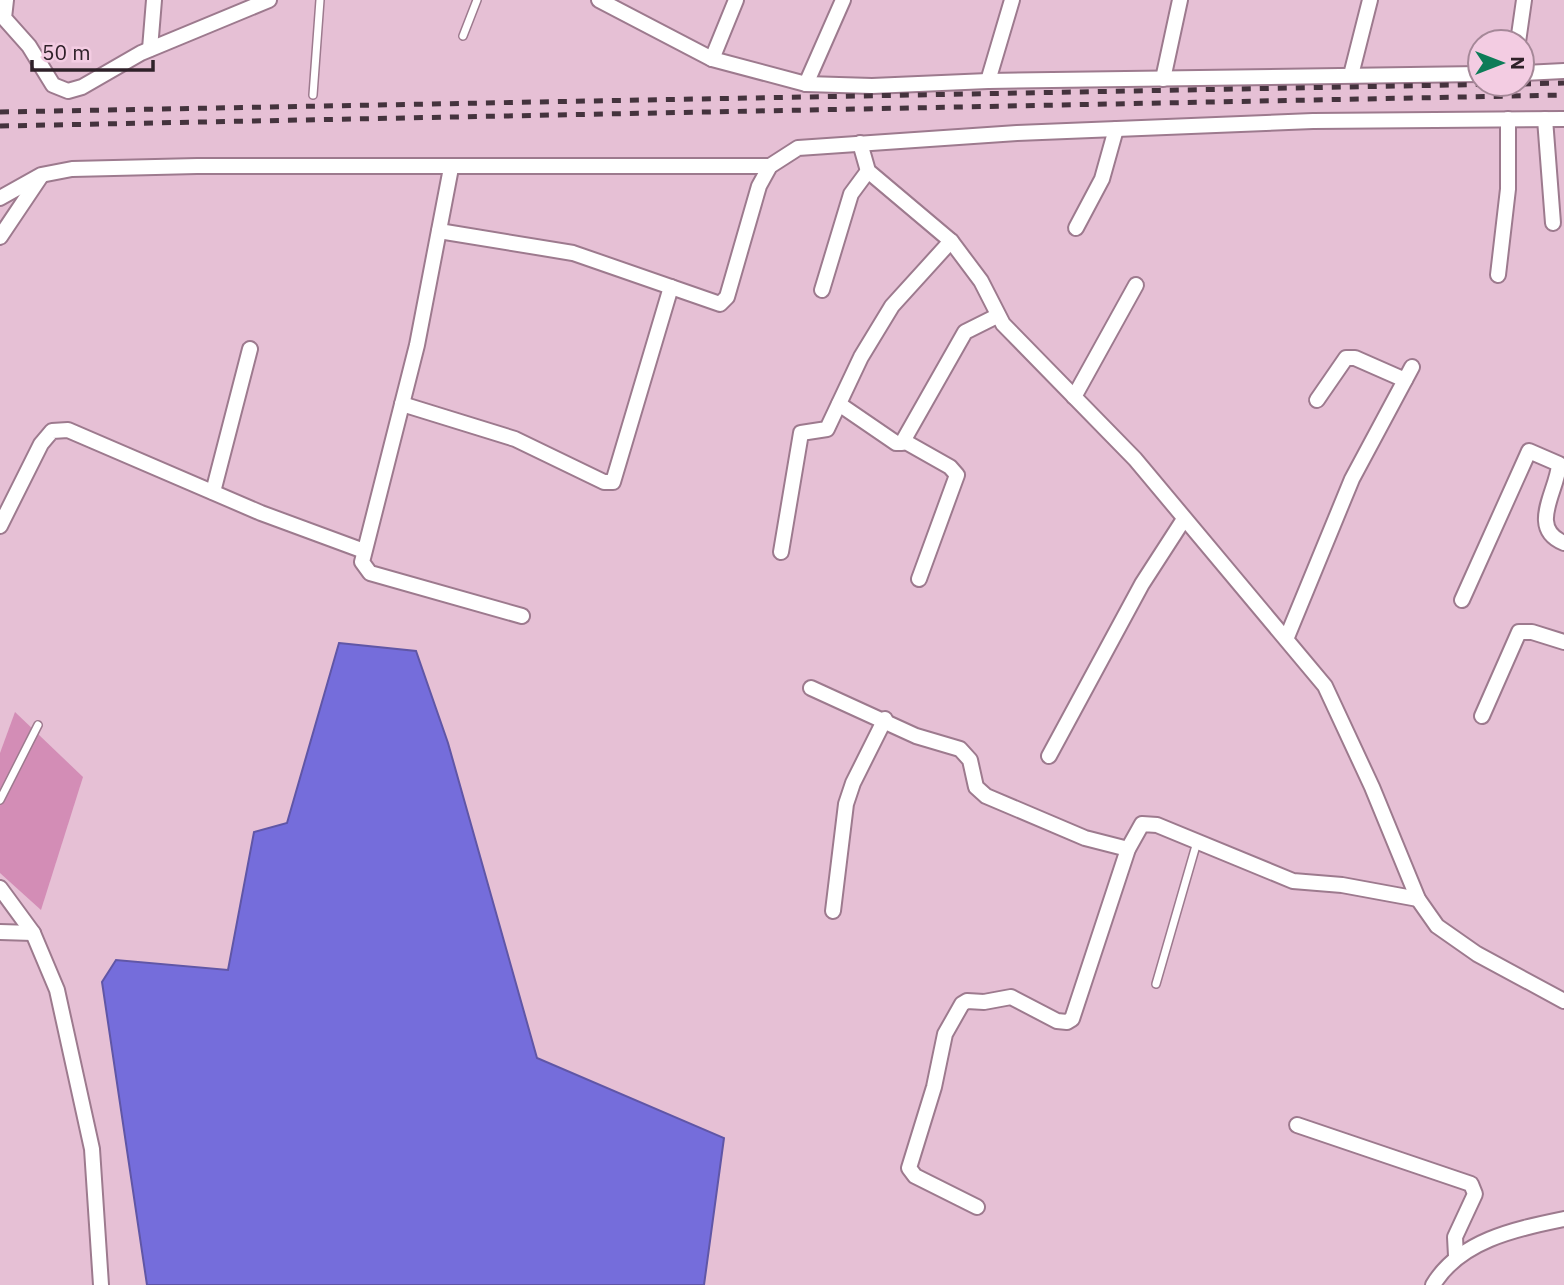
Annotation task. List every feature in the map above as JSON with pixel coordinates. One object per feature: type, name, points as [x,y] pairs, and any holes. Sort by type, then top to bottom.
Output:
[{"type":"street","points":[[6,0],[4,19],[29,46],[53,85],[62,91],[82,88],[150,49],[226,20],[269,0]]},
{"type":"street","points":[[150,49],[154,0]]},
{"type":"street","points":[[599,0],[712,59],[806,84],[872,86],[988,81],[1466,74]]},
{"type":"street","points":[[712,59],[736,0]]},
{"type":"street","points":[[806,84],[843,0]]},
{"type":"street","points":[[988,81],[1012,0]]},
{"type":"street","points":[[1163,79],[1180,0]]},
{"type":"street","points":[[1351,75],[1370,0]]},
{"type":"street","points":[[1520,28],[1524,0]]},
{"type":"street","points":[[1536,72],[1564,71]]},
{"type":"street","points":[[1498,275],[1508,189],[1508,118]]},
{"type":"street","points":[[1545,118],[1553,223]]},
{"type":"street","points":[[439,231],[573,253],[716,304],[724,302],[759,186],[770,166],[798,148],[1116,129],[1313,121],[1564,118]]},
{"type":"street","points":[[1076,228],[1102,179],[1116,129]]},
{"type":"street","points":[[860,143],[868,171],[951,241],[981,281],[997,316],[1135,459],[1286,637],[1336,705],[1418,899],[1437,926],[1453,940],[1564,1001]]},
{"type":"street","points":[[0,198],[41,175],[72,169],[197,166],[770,166]]},
{"type":"street","points":[[451,168],[402,404],[364,551],[363,567],[370,573],[522,616]]},
{"type":"street","points":[[822,290],[851,194],[868,171]]},
{"type":"street","points":[[0,237],[41,175]]},
{"type":"street","points":[[781,552],[801,433],[825,430],[861,357],[892,306],[951,241]]},
{"type":"street","points":[[1074,397],[1136,285]]},
{"type":"street","points":[[402,404],[515,439],[604,482],[613,482],[671,287]]},
{"type":"street","points":[[904,441],[965,332],[997,316]]},
{"type":"street","points":[[213,492],[250,349]]},
{"type":"street","points":[[1286,637],[1352,479],[1409,373],[1349,357],[1343,359],[1317,400]]},
{"type":"street","points":[[839,404],[896,443],[904,441],[950,467],[957,475],[919,579]]},
{"type":"street","points":[[0,526],[41,444],[48,435],[59,430],[77,432],[261,513],[364,551]]},
{"type":"street","points":[[1462,600],[1529,451],[1559,464],[1545,520],[1553,536],[1564,543]]},
{"type":"street","points":[[1049,756],[1137,594],[1184,519]]},
{"type":"street","points":[[1482,716],[1520,632],[1532,632],[1564,642]]},
{"type":"street","points":[[811,688],[885,719],[916,736],[960,748],[970,760],[976,787],[981,793],[1094,842],[1128,849]]},
{"type":"street","points":[[833,911],[846,804],[853,783],[885,719]]},
{"type":"street","points":[[977,1207],[915,1176],[909,1168],[937,1077],[945,1034],[967,1000],[984,1003],[1008,997],[1057,1021],[1067,1022],[1072,1019],[1128,849],[1139,827],[1147,823],[1293,881],[1342,885],[1418,899]]},
{"type":"street","points":[[0,888],[33,933],[57,990],[92,1149],[101,1285]]},
{"type":"street","points":[[0,932],[33,933]]},
{"type":"street","points":[[1297,1125],[1471,1184],[1475,1194],[1454,1237],[1456,1256]]},
{"type":"street","points":[[1433,1285],[1456,1256],[1524,1227],[1564,1219]]},
{"type":"lane","points":[[313,95],[320,0]]},
{"type":"lane","points":[[463,36],[477,0]]},
{"type":"lane","points":[[0,800],[38,725]]},
{"type":"lane","points":[[1156,984],[1197,842]]},
{"type":"shaded area","points":[[339,643],[416,651],[448,743],[537,1058],[724,1138],[704,1285],[147,1285],[102,982],[116,960],[228,970],[254,832],[287,823]]},
{"type":"shaded area","points":[[15,712],[83,777],[41,910],[0,873],[0,753]]},
{"type":"railway","points":[[1536,84],[1564,83]]},
{"type":"railway","points":[[0,112],[1466,85]]},
{"type":"railway","points":[[0,126],[1564,95]]}]
